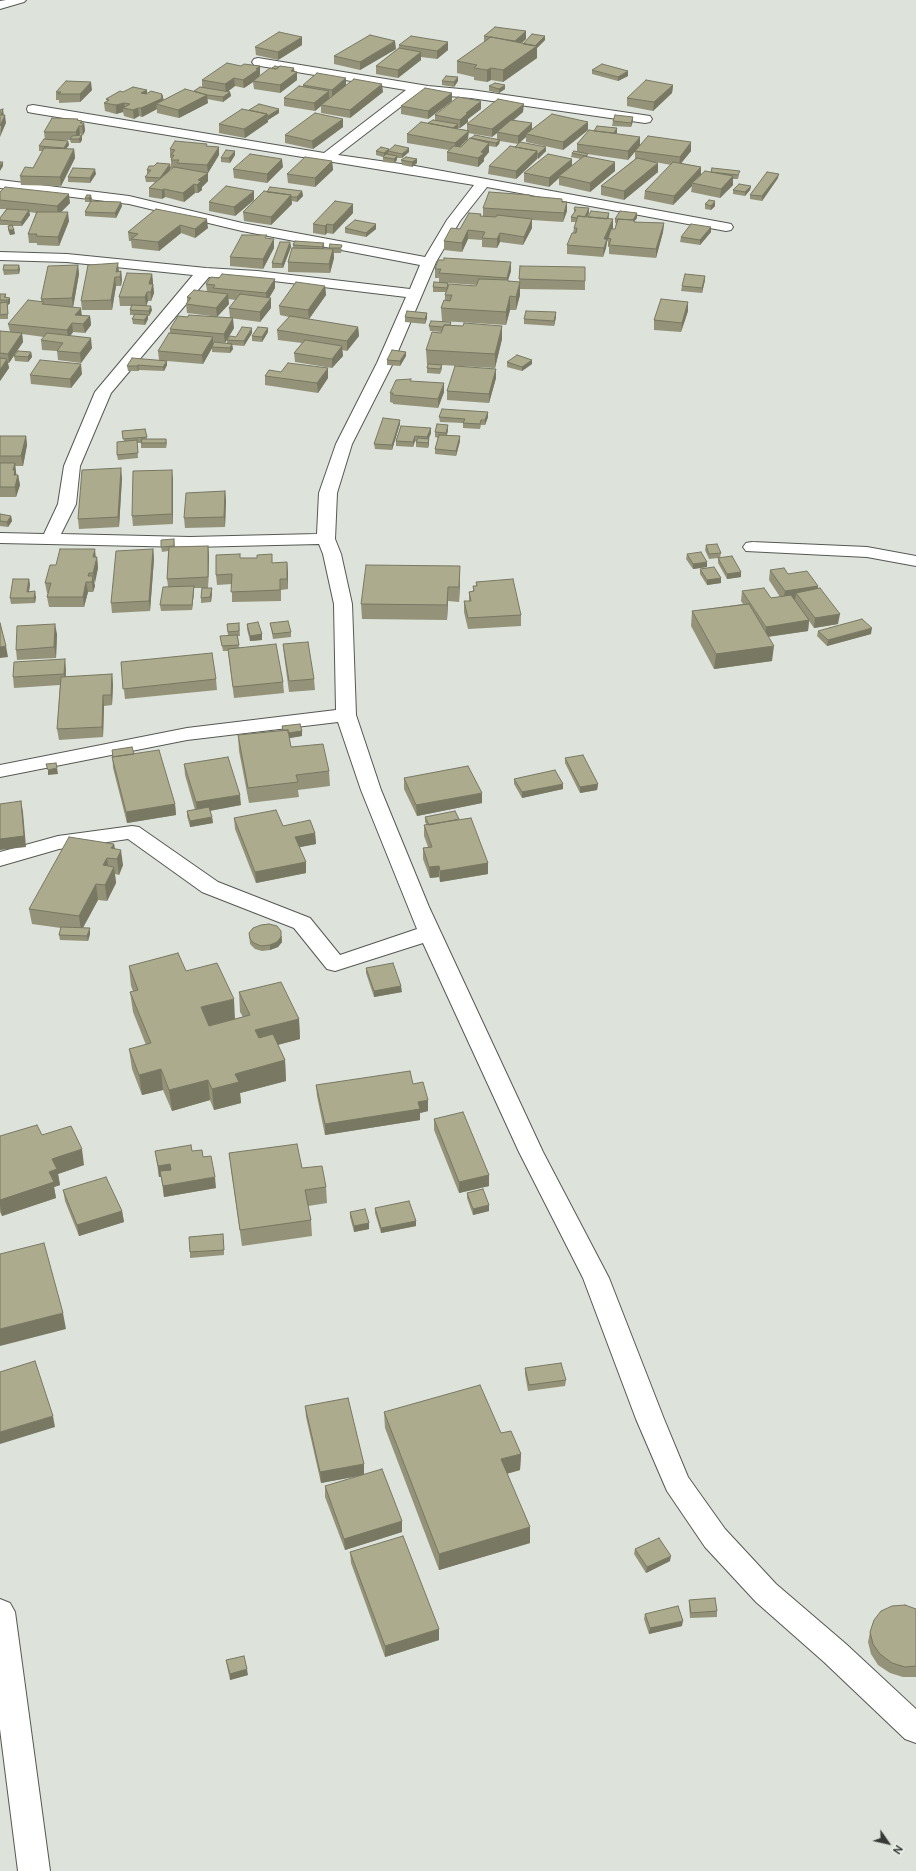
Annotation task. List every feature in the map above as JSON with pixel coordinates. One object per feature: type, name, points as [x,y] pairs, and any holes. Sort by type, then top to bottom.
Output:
[{"type":"street","points":[[0,5],[20,0]]},
{"type":"street","points":[[258,62],[428,90],[471,94],[645,119]]},
{"type":"street","points":[[326,158],[414,91],[428,90]]},
{"type":"street","points":[[33,109],[326,158],[415,170],[726,227]]},
{"type":"street","points":[[483,183],[454,220],[429,262],[385,363],[344,444],[328,493],[326,539],[332,554],[343,604],[346,714],[371,790],[430,933],[531,1152],[596,1278],[650,1420],[676,1483],[715,1538],[766,1593],[835,1653],[916,1729]]},
{"type":"street","points":[[0,184],[129,200],[242,227],[429,262]]},
{"type":"street","points":[[0,256],[67,258],[206,272],[258,274],[415,294]]},
{"type":"street","points":[[50,539],[67,504],[72,466],[102,392],[200,276],[206,272]]},
{"type":"street","points":[[0,538],[190,542],[326,539]]},
{"type":"street","points":[[752,547],[867,552],[916,561]]},
{"type":"street","points":[[0,771],[186,734],[346,714]]},
{"type":"street","points":[[0,859],[58,843],[132,832],[210,887],[302,922],[335,964],[430,933]]},
{"type":"street","points":[[0,1612],[34,1871]]},
{"type":"building","points":[[495,27],[526,31],[515,41],[484,36]]},
{"type":"building","points":[[279,32],[302,37],[278,52],[255,47]]},
{"type":"building","points":[[532,34],[545,36],[535,46],[523,44]]},
{"type":"building","points":[[370,35],[395,41],[360,62],[334,56]]},
{"type":"building","points":[[411,36],[448,42],[437,51],[399,45]]},
{"type":"building","points":[[491,37],[537,46],[503,70],[474,68],[477,65],[457,61]]},
{"type":"building","points":[[399,48],[421,52],[398,70],[376,66]]},
{"type":"building","points":[[227,63],[241,66],[244,64],[260,66],[256,69],[259,69],[243,80],[234,78],[225,84],[202,80]]},
{"type":"building","points":[[602,64],[628,71],[618,77],[592,70]]},
{"type":"building","points":[[275,66],[279,67],[276,69],[272,68]]},
{"type":"building","points":[[280,66],[294,68],[291,71],[297,72],[280,85],[253,81],[270,68],[276,69]]},
{"type":"building","points":[[317,73],[346,78],[332,90],[303,85]]},
{"type":"building","points":[[446,76],[458,77],[454,82],[442,81]]},
{"type":"building","points":[[354,79],[382,84],[350,110],[321,105]]},
{"type":"building","points":[[646,80],[673,85],[654,102],[627,98]]},
{"type":"building","points":[[66,81],[91,82],[80,94],[58,94],[61,92],[56,92]]},
{"type":"building","points":[[495,83],[505,85],[499,89],[489,86]]},
{"type":"building","points":[[299,86],[329,91],[314,103],[284,98]]},
{"type":"building","points":[[133,87],[147,90],[141,93],[146,94],[151,91],[162,94],[161,95],[163,96],[161,97],[163,98],[133,110],[123,108],[130,104],[124,103],[116,105],[104,103],[109,100],[106,99],[120,91],[123,92]]},
{"type":"building","points":[[200,87],[230,92],[223,97],[207,95],[194,91]]},
{"type":"building","points":[[425,88],[452,93],[428,111],[401,106]]},
{"type":"building","points":[[185,89],[207,95],[178,110],[156,104]]},
{"type":"building","points":[[458,97],[481,101],[460,120],[435,115]]},
{"type":"building","points":[[498,99],[524,104],[492,129],[467,124]]},
{"type":"building","points":[[259,104],[279,109],[268,116],[267,114],[249,110]]},
{"type":"building","points":[[3,109],[1,115],[5,115],[0,126],[0,110]]},
{"type":"building","points":[[242,109],[267,114],[244,129],[219,124]]},
{"type":"building","points":[[315,113],[343,119],[312,141],[285,135]]},
{"type":"building","points":[[552,114],[588,122],[563,142],[526,134]]},
{"type":"building","points":[[615,115],[633,117],[631,123],[613,121]]},
{"type":"building","points":[[52,118],[78,119],[77,120],[82,121],[80,123],[84,123],[82,126],[79,126],[76,132],[44,132]]},
{"type":"building","points":[[433,120],[458,124],[453,128],[428,123]]},
{"type":"building","points":[[511,120],[532,123],[518,136],[497,132]]},
{"type":"building","points":[[421,122],[469,131],[455,143],[407,134]]},
{"type":"building","points":[[597,126],[617,128],[614,133],[594,131]]},
{"type":"building","points":[[589,130],[640,137],[628,151],[577,144]]},
{"type":"building","points":[[82,135],[79,139],[70,139],[72,136]]},
{"type":"building","points":[[475,135],[500,140],[496,143],[471,138]]},
{"type":"building","points":[[648,136],[691,142],[680,157],[635,151]]},
{"type":"building","points":[[470,138],[489,143],[481,152],[484,153],[478,158],[447,152],[454,146],[461,147]]},
{"type":"building","points":[[44,139],[68,141],[64,148],[39,146]]},
{"type":"building","points":[[175,141],[207,144],[206,146],[219,147],[207,165],[177,163],[179,160],[171,160],[174,155],[171,155],[175,150],[170,149]]},
{"type":"building","points":[[520,142],[546,147],[537,154],[537,151],[515,147]]},
{"type":"building","points":[[395,145],[409,148],[402,154],[388,151]]},
{"type":"building","points":[[510,146],[537,151],[516,171],[489,166]]},
{"type":"building","points":[[381,147],[389,149],[384,153],[376,151]]},
{"type":"building","points":[[44,148],[74,149],[60,177],[20,176],[25,167],[33,168]]},
{"type":"building","points":[[226,150],[235,151],[229,158],[221,158]]},
{"type":"building","points":[[574,151],[588,154],[586,156],[572,153]]},
{"type":"building","points":[[250,154],[282,159],[267,174],[233,169]]},
{"type":"building","points":[[386,154],[397,156],[394,159],[383,157]]},
{"type":"building","points":[[548,154],[572,159],[549,178],[524,173]]},
{"type":"building","points":[[584,156],[615,162],[590,183],[559,176]]},
{"type":"building","points":[[305,157],[332,161],[315,178],[287,174]]},
{"type":"building","points":[[406,157],[417,159],[412,162],[401,160]]},
{"type":"building","points":[[637,158],[658,163],[624,191],[601,186]]},
{"type":"building","points":[[673,162],[701,167],[674,196],[645,191]]},
{"type":"building","points":[[157,163],[170,164],[160,178],[145,177],[151,170],[147,170],[149,166],[154,166]]},
{"type":"building","points":[[174,167],[208,173],[198,180],[201,181],[197,185],[194,184],[183,193],[149,188]]},
{"type":"building","points":[[73,168],[95,169],[90,178],[68,177]]},
{"type":"building","points":[[712,168],[740,171],[738,175],[711,172]]},
{"type":"building","points":[[705,171],[733,176],[721,189],[692,183]]},
{"type":"building","points":[[767,172],[779,174],[762,196],[750,195]]},
{"type":"building","points":[[739,184],[751,186],[745,192],[733,190]]},
{"type":"building","points":[[226,186],[254,191],[234,207],[209,202]]},
{"type":"building","points":[[5,187],[69,194],[57,206],[0,200],[0,192]]},
{"type":"building","points":[[270,187],[302,191],[297,197],[291,197],[291,195],[267,192]]},
{"type":"building","points":[[264,191],[291,195],[271,217],[243,212]]},
{"type":"building","points":[[489,192],[562,199],[562,202],[567,202],[564,213],[483,208]]},
{"type":"building","points":[[87,195],[91,195],[89,198],[85,198]]},
{"type":"building","points":[[709,200],[715,201],[711,206],[705,204]]},
{"type":"building","points":[[91,201],[121,202],[115,213],[85,212]]},
{"type":"building","points":[[335,201],[353,204],[333,225],[327,224],[325,226],[313,224]]},
{"type":"building","points":[[575,207],[589,208],[585,217],[571,217],[576,210],[574,209]]},
{"type":"building","points":[[7,209],[29,210],[21,222],[0,220]]},
{"type":"building","points":[[156,209],[207,219],[195,229],[180,225],[158,242],[131,239],[138,234],[128,232]]},
{"type":"building","points":[[591,211],[609,213],[607,219],[588,217]]},
{"type":"building","points":[[620,211],[637,213],[633,220],[615,219]]},
{"type":"building","points":[[37,212],[68,212],[58,237],[28,234]]},
{"type":"building","points":[[469,213],[481,214],[480,216],[496,217],[497,215],[532,219],[524,237],[500,233],[497,239],[482,238],[485,232],[468,230],[462,243],[444,241],[451,228],[460,229]]},
{"type":"building","points":[[578,216],[613,219],[604,239],[607,239],[604,248],[567,245],[572,233],[576,233],[577,228],[574,228]]},
{"type":"building","points":[[618,219],[634,220],[634,222],[664,223],[656,249],[609,245],[611,239],[608,238],[611,229],[615,229]]},
{"type":"building","points":[[355,220],[376,224],[366,233],[345,228]]},
{"type":"building","points":[[691,224],[711,227],[700,240],[681,237]]},
{"type":"building","points":[[12,225],[14,230],[9,230],[8,226]]},
{"type":"building","points":[[242,235],[267,235],[265,238],[274,239],[263,259],[230,257]]},
{"type":"building","points":[[295,241],[324,243],[322,247],[293,245]]},
{"type":"building","points":[[280,242],[290,242],[282,264],[272,263]]},
{"type":"building","points":[[330,244],[342,245],[341,248],[329,248]]},
{"type":"building","points":[[292,248],[333,249],[329,264],[288,262]]},
{"type":"building","points":[[444,258],[511,262],[507,278],[439,273],[441,269],[435,269],[438,260],[444,260]]},
{"type":"building","points":[[118,263],[116,272],[121,271],[120,277],[115,277],[111,300],[81,301],[88,265]]},
{"type":"building","points":[[4,265],[19,265],[18,270],[3,270]]},
{"type":"building","points":[[78,265],[72,298],[41,299],[48,266]]},
{"type":"building","points":[[520,266],[585,267],[585,281],[519,279]]},
{"type":"building","points":[[127,273],[152,274],[149,284],[153,284],[151,292],[147,292],[145,297],[119,297]]},
{"type":"building","points":[[222,274],[275,279],[266,293],[213,288],[215,285],[206,284],[211,277],[219,278]]},
{"type":"building","points":[[685,274],[705,276],[702,288],[682,286]]},
{"type":"building","points":[[479,279],[520,282],[516,297],[510,296],[506,312],[441,308],[444,300],[450,301],[452,295],[445,295],[449,284],[476,286]]},
{"type":"building","points":[[296,282],[325,286],[308,310],[279,306]]},
{"type":"building","points":[[434,282],[448,283],[447,288],[433,287]]},
{"type":"building","points":[[194,290],[228,294],[216,308],[186,304],[191,298],[187,297]]},
{"type":"building","points":[[0,294],[6,294],[4,297],[10,298],[8,300],[0,300]]},
{"type":"building","points":[[240,294],[271,298],[260,312],[229,308]]},
{"type":"building","points":[[661,299],[688,302],[682,323],[654,320]]},
{"type":"building","points":[[28,300],[44,302],[42,304],[81,308],[75,315],[90,316],[83,324],[72,323],[67,330],[8,324]]},
{"type":"building","points":[[7,302],[8,314],[0,315],[0,303]]},
{"type":"building","points":[[132,305],[151,306],[149,311],[130,310]]},
{"type":"building","points":[[407,311],[427,313],[425,319],[405,317]]},
{"type":"building","points":[[526,311],[556,312],[554,321],[524,319]]},
{"type":"building","points":[[135,314],[148,315],[144,320],[132,319]]},
{"type":"building","points":[[189,315],[233,318],[224,334],[170,329],[178,316],[188,317]]},
{"type":"building","points":[[290,316],[358,327],[347,341],[277,330]]},
{"type":"building","points":[[431,321],[451,322],[450,325],[444,325],[443,327],[429,326]]},
{"type":"building","points":[[464,323],[502,326],[495,354],[426,350],[432,332],[441,333],[444,325],[463,326]]},
{"type":"building","points":[[242,327],[252,328],[244,341],[227,340],[230,336],[236,337]]},
{"type":"building","points":[[258,327],[268,328],[262,337],[252,336]]},
{"type":"building","points":[[0,331],[22,333],[8,354],[0,353]]},
{"type":"building","points":[[47,333],[91,338],[80,353],[57,351],[63,343],[41,340]]},
{"type":"building","points":[[169,333],[213,337],[202,355],[158,351]]},
{"type":"building","points":[[305,340],[342,346],[332,359],[294,353]]},
{"type":"building","points":[[214,342],[232,344],[230,348],[212,347]]},
{"type":"building","points":[[392,350],[406,352],[400,361],[387,360]]},
{"type":"building","points":[[18,351],[31,352],[28,357],[14,356]]},
{"type":"building","points":[[517,355],[532,360],[522,367],[507,362]]},
{"type":"building","points":[[0,358],[7,359],[0,370]]},
{"type":"building","points":[[132,358],[167,361],[163,367],[138,365],[127,366]]},
{"type":"building","points":[[40,360],[81,364],[70,379],[30,375]]},
{"type":"building","points":[[288,363],[328,368],[317,383],[265,376],[269,370],[281,372]]},
{"type":"building","points":[[428,364],[442,365],[440,369],[427,368]]},
{"type":"building","points":[[455,366],[496,369],[489,394],[447,391]]},
{"type":"building","points":[[411,379],[410,381],[444,383],[438,399],[393,395],[393,393],[390,393],[396,380]]},
{"type":"building","points":[[442,409],[488,412],[485,420],[481,420],[480,424],[463,423],[465,419],[439,417]]},
{"type":"building","points":[[383,418],[400,420],[392,445],[374,444]]},
{"type":"building","points":[[437,424],[448,425],[446,433],[435,432]]},
{"type":"building","points":[[401,426],[431,428],[427,437],[415,436],[413,442],[396,441]]},
{"type":"building","points":[[145,429],[147,437],[123,439],[122,431]]},
{"type":"building","points":[[439,435],[460,436],[456,451],[435,449]]},
{"type":"building","points":[[0,436],[26,436],[21,456],[0,456]]},
{"type":"building","points":[[418,438],[429,439],[428,443],[416,442]]},
{"type":"building","points":[[142,439],[166,439],[166,443],[141,443]]},
{"type":"building","points":[[137,440],[138,453],[117,455],[117,442]]},
{"type":"building","points":[[0,463],[15,463],[13,470],[15,470],[14,475],[18,475],[15,487],[0,487]]},
{"type":"building","points":[[121,468],[118,517],[78,519],[82,470]]},
{"type":"building","points":[[172,470],[172,514],[132,516],[133,471]]},
{"type":"building","points":[[225,491],[224,517],[184,518],[186,493]]},
{"type":"building","points":[[0,514],[11,516],[7,522],[0,521]]},
{"type":"building","points":[[174,539],[174,546],[161,547],[161,540]]},
{"type":"building","points":[[717,544],[721,553],[709,554],[706,545]]},
{"type":"building","points":[[208,546],[208,577],[167,579],[169,547]]},
{"type":"building","points":[[60,549],[95,549],[93,557],[97,557],[93,573],[89,573],[88,576],[93,576],[92,582],[86,582],[83,597],[47,597],[51,583],[45,583],[50,565],[56,565]]},
{"type":"building","points":[[153,549],[149,601],[111,603],[116,551]]},
{"type":"building","points":[[701,552],[707,562],[693,564],[687,554]]},
{"type":"building","points":[[240,554],[240,558],[257,558],[257,555],[272,554],[272,563],[287,562],[287,579],[280,579],[280,590],[231,592],[232,574],[216,575],[216,555]]},
{"type":"building","points":[[732,556],[741,572],[727,574],[718,558]]},
{"type":"building","points":[[366,565],[460,566],[459,587],[448,587],[447,605],[361,604]]},
{"type":"building","points":[[714,567],[721,578],[707,580],[700,569]]},
{"type":"building","points":[[784,568],[788,574],[807,571],[818,586],[785,591],[770,570]]},
{"type":"building","points":[[13,579],[29,579],[27,592],[35,591],[34,598],[10,598]]},
{"type":"building","points":[[513,579],[521,615],[468,618],[464,601],[471,601],[469,592],[474,591],[473,586],[477,586],[476,582]]},
{"type":"building","points":[[194,586],[192,605],[160,605],[163,587]]},
{"type":"building","points":[[202,588],[212,588],[210,597],[201,598]]},
{"type":"building","points":[[764,588],[771,598],[791,595],[809,620],[766,627],[742,591]]},
{"type":"building","points":[[820,588],[840,614],[815,618],[796,593]]},
{"type":"building","points":[[749,604],[774,646],[716,654],[692,611]]},
{"type":"building","points":[[862,619],[872,628],[828,640],[818,631]]},
{"type":"building","points":[[288,621],[291,632],[273,634],[270,623]]},
{"type":"building","points":[[258,622],[262,634],[250,636],[247,624]]},
{"type":"building","points":[[0,623],[6,646],[0,647]]},
{"type":"building","points":[[239,623],[239,631],[228,632],[227,624]]},
{"type":"building","points":[[55,624],[54,647],[16,650],[17,626]]},
{"type":"building","points":[[237,635],[239,645],[222,646],[220,636]]},
{"type":"building","points":[[308,642],[314,679],[289,681],[283,644]]},
{"type":"building","points":[[276,644],[283,682],[233,687],[228,649]]},
{"type":"building","points":[[212,653],[216,679],[123,689],[121,662]]},
{"type":"building","points":[[65,659],[64,674],[13,677],[14,662]]},
{"type":"building","points":[[112,674],[111,695],[103,695],[102,727],[57,729],[61,677]]},
{"type":"building","points":[[300,724],[302,731],[288,733],[288,730],[283,730],[282,726]]},
{"type":"building","points":[[288,730],[291,747],[323,744],[329,771],[296,775],[298,782],[248,788],[238,735]]},
{"type":"building","points":[[132,747],[134,754],[113,757],[112,750]]},
{"type":"building","points":[[159,750],[175,804],[126,812],[112,757]]},
{"type":"building","points":[[583,755],[598,784],[580,787],[565,758]]},
{"type":"building","points":[[228,757],[240,795],[196,802],[184,764]]},
{"type":"building","points":[[56,763],[57,768],[48,770],[46,764]]},
{"type":"building","points":[[468,766],[482,793],[416,805],[404,778]]},
{"type":"building","points":[[555,770],[563,784],[522,792],[514,779]]},
{"type":"building","points":[[21,801],[24,836],[0,839],[0,804]]},
{"type":"building","points":[[209,807],[212,817],[190,821],[187,811]]},
{"type":"building","points":[[276,810],[283,826],[310,820],[315,833],[295,837],[306,862],[255,872],[234,818]]},
{"type":"building","points":[[455,811],[459,819],[429,825],[425,817]]},
{"type":"building","points":[[471,818],[488,863],[440,871],[439,866],[429,867],[423,848],[432,847],[424,825]]},
{"type":"building","points":[[69,837],[114,844],[111,848],[121,850],[117,859],[107,858],[103,865],[114,867],[105,885],[96,884],[79,916],[29,909]]},
{"type":"building","points":[[269,924],[277,926],[281,931],[281,937],[277,942],[270,945],[261,946],[254,943],[250,939],[249,933],[253,928]]},
{"type":"building","points":[[61,927],[90,928],[87,936],[59,935]]},
{"type":"building","points":[[178,953],[186,971],[217,963],[234,999],[201,1007],[209,1026],[250,1015],[239,992],[281,982],[299,1019],[255,1030],[259,1038],[273,1034],[285,1060],[235,1074],[239,1082],[212,1089],[208,1080],[169,1090],[161,1069],[139,1075],[129,1049],[151,1043],[130,992],[138,990],[129,966]]},
{"type":"building","points":[[393,963],[401,986],[374,991],[366,968]]},
{"type":"building","points":[[410,1071],[413,1084],[423,1082],[428,1100],[418,1102],[420,1109],[325,1124],[316,1085]]},
{"type":"building","points":[[463,1112],[489,1175],[459,1182],[434,1119]]},
{"type":"building","points":[[37,1125],[42,1135],[71,1126],[82,1149],[52,1159],[57,1169],[49,1172],[54,1182],[0,1200],[0,1136]]},
{"type":"building","points":[[297,1144],[302,1168],[322,1166],[326,1187],[305,1190],[311,1220],[240,1230],[229,1153]]},
{"type":"building","points":[[191,1145],[192,1151],[202,1150],[203,1157],[211,1156],[215,1177],[163,1186],[160,1171],[171,1170],[170,1164],[158,1166],[155,1151]]},
{"type":"building","points":[[106,1177],[122,1211],[77,1225],[63,1190]]},
{"type":"building","points":[[483,1189],[489,1205],[473,1209],[467,1193]]},
{"type":"building","points":[[409,1201],[416,1221],[381,1228],[375,1208]]},
{"type":"building","points":[[365,1209],[369,1223],[354,1226],[350,1212]]},
{"type":"building","points":[[223,1234],[224,1250],[190,1252],[189,1237]]},
{"type":"building","points":[[44,1243],[63,1313],[0,1329],[0,1254]]},
{"type":"building","points":[[35,1361],[53,1416],[0,1432],[0,1372]]},
{"type":"building","points":[[561,1363],[566,1380],[529,1385],[525,1368]]},
{"type":"building","points":[[480,1385],[501,1433],[511,1431],[521,1454],[501,1459],[530,1527],[439,1554],[384,1412]]},
{"type":"building","points":[[348,1398],[364,1464],[320,1472],[305,1406]]},
{"type":"building","points":[[382,1469],[402,1521],[344,1539],[325,1486]]},
{"type":"building","points":[[403,1536],[439,1629],[385,1646],[350,1552]]},
{"type":"building","points":[[659,1538],[671,1556],[647,1567],[635,1549]]},
{"type":"building","points":[[715,1598],[717,1611],[691,1613],[689,1600]]},
{"type":"building","points":[[905,1605],[916,1609],[916,1666],[905,1667],[892,1663],[880,1654],[873,1644],[870,1632],[874,1620],[881,1611],[892,1606]]},
{"type":"building","points":[[678,1606],[683,1621],[650,1628],[645,1614]]},
{"type":"building","points":[[244,1656],[247,1669],[230,1674],[226,1660]]}]
